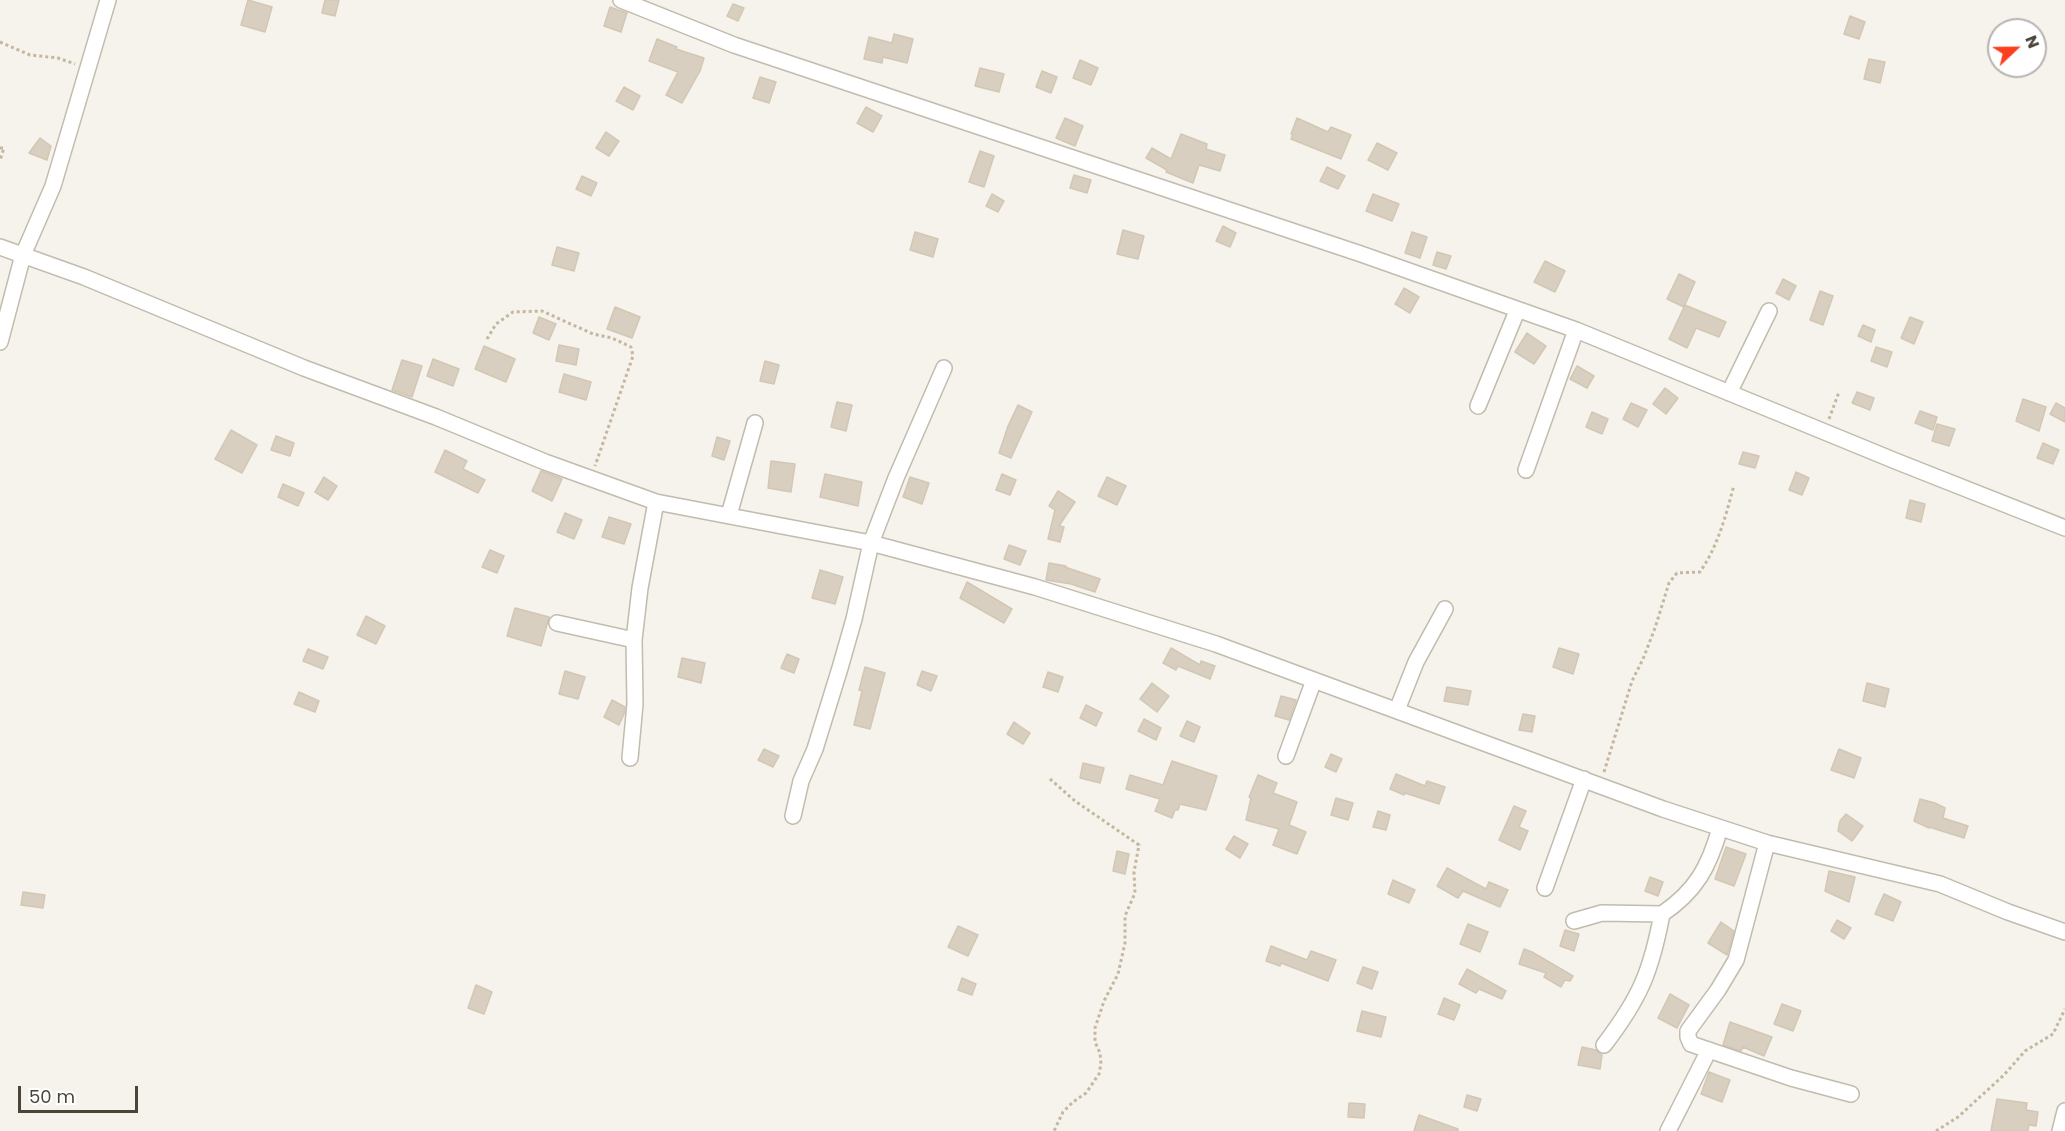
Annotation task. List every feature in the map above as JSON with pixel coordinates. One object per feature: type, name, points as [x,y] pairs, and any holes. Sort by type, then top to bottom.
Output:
[{"type":"street","points":[[0,342],[23,255],[53,186],[108,0]]},
{"type":"street","points":[[621,0],[734,45],[1361,254],[1576,330],[2018,511],[2065,528]]},
{"type":"street","points":[[0,247],[157,307],[304,368],[656,502],[871,543],[1035,587],[1216,644],[1720,828],[1767,843],[1940,884],[2065,932]]},
{"type":"street","points":[[1478,406],[1517,311]]},
{"type":"street","points":[[1729,393],[1769,311]]},
{"type":"street","points":[[1526,470],[1576,330]]},
{"type":"street","points":[[794,816],[801,781],[815,749],[846,649],[871,543],[944,368]]},
{"type":"street","points":[[729,515],[755,423]]},
{"type":"street","points":[[630,758],[635,704],[634,640],[640,588],[656,502]]},
{"type":"street","points":[[1397,710],[1416,662],[1445,609]]},
{"type":"street","points":[[557,623],[634,640]]},
{"type":"street","points":[[1286,756],[1314,680]]},
{"type":"street","points":[[1545,888],[1584,779]]},
{"type":"street","points":[[1574,921],[1602,913],[1662,914],[1692,889],[1712,855],[1720,828]]},
{"type":"street","points":[[1767,843],[1736,960],[1718,990],[1688,1031],[1688,1037],[1691,1044],[1791,1078],[1851,1094]]},
{"type":"street","points":[[1604,1045],[1627,1014],[1649,971],[1662,914]]},
{"type":"street","points":[[1668,1131],[1709,1050]]},
{"type":"street","points":[[2060,1131],[2065,1112]]},
{"type":"path","points":[[0,42],[30,55],[58,58],[75,64],[88,65]]},
{"type":"path","points":[[0,148],[4,148],[0,160]]},
{"type":"path","points":[[487,339],[496,324],[513,312],[542,311],[593,334],[612,338],[631,347],[633,356],[595,464],[592,479]]},
{"type":"path","points":[[1824,432],[1839,392]]},
{"type":"path","points":[[1600,785],[1632,681],[1655,628],[1669,583],[1677,573],[1700,572],[1725,518],[1734,485]]},
{"type":"path","points":[[1050,779],[1075,801],[1139,845],[1134,872],[1136,893],[1125,916],[1125,943],[1118,974],[1097,1017],[1095,1042],[1100,1053],[1099,1074],[1086,1093],[1063,1112],[1054,1131]]},
{"type":"path","points":[[1936,1131],[1958,1117],[2004,1075],[2025,1051],[2053,1034],[2065,1010]]},
{"type":"building","points":[[248,0],[272,7],[265,32],[241,25]]},
{"type":"building","points":[[325,0],[339,0],[335,16],[322,13]]},
{"type":"building","points":[[733,4],[744,8],[738,21],[727,16]]},
{"type":"building","points":[[610,7],[627,13],[621,32],[604,26]]},
{"type":"building","points":[[1850,16],[1865,22],[1859,39],[1844,34]]},
{"type":"building","points":[[894,34],[913,39],[907,63],[883,57],[882,63],[864,59],[869,37],[892,43]]},
{"type":"building","points":[[657,39],[677,47],[676,49],[704,58],[700,71],[682,103],[666,95],[678,72],[649,61]]},
{"type":"building","points":[[1869,59],[1885,62],[1880,83],[1864,79]]},
{"type":"building","points":[[1080,60],[1098,68],[1091,85],[1073,78]]},
{"type":"building","points":[[980,68],[1004,74],[999,92],[975,86]]},
{"type":"building","points":[[1042,71],[1057,77],[1051,93],[1036,87]]},
{"type":"building","points":[[760,77],[776,82],[769,103],[753,98]]},
{"type":"building","points":[[624,87],[640,96],[633,110],[616,101]]},
{"type":"building","points":[[866,107],[882,116],[873,132],[857,123]]},
{"type":"building","points":[[1065,118],[1083,126],[1075,146],[1056,138]]},
{"type":"building","points":[[1297,118],[1328,132],[1331,127],[1351,135],[1341,159],[1291,139]]},
{"type":"building","points":[[606,132],[619,141],[609,156],[596,148]]},
{"type":"building","points":[[1181,134],[1207,144],[1206,149],[1225,155],[1220,171],[1199,165],[1193,183],[1166,172],[1167,170],[1146,158],[1152,148],[1171,159]]},
{"type":"building","points":[[40,138],[51,146],[47,160],[29,153]]},
{"type":"building","points":[[1377,143],[1397,153],[1388,170],[1368,160]]},
{"type":"building","points":[[980,151],[994,156],[984,187],[969,182]]},
{"type":"building","points":[[1327,167],[1345,176],[1338,189],[1320,181]]},
{"type":"building","points":[[1074,175],[1091,180],[1087,193],[1070,188]]},
{"type":"building","points":[[582,176],[597,183],[591,196],[576,189]]},
{"type":"building","points":[[992,194],[1004,201],[998,212],[986,206]]},
{"type":"building","points":[[1373,194],[1399,204],[1392,221],[1366,211]]},
{"type":"building","points":[[1223,226],[1236,233],[1230,247],[1216,241]]},
{"type":"building","points":[[1123,230],[1144,236],[1138,259],[1117,254]]},
{"type":"building","points":[[915,232],[938,239],[933,257],[910,250]]},
{"type":"building","points":[[1412,232],[1427,237],[1420,258],[1405,253]]},
{"type":"building","points":[[557,247],[579,253],[574,271],[552,265]]},
{"type":"building","points":[[1437,252],[1451,256],[1446,269],[1433,265]]},
{"type":"building","points":[[1545,261],[1565,271],[1555,292],[1534,282]]},
{"type":"building","points":[[1679,274],[1695,282],[1684,307],[1667,299]]},
{"type":"building","points":[[1783,279],[1796,286],[1789,300],[1776,293]]},
{"type":"building","points":[[1404,288],[1419,297],[1410,313],[1395,304]]},
{"type":"building","points":[[1820,291],[1833,296],[1823,325],[1810,320]]},
{"type":"building","points":[[1685,305],[1726,322],[1719,337],[1696,328],[1687,348],[1669,339]]},
{"type":"building","points":[[615,307],[640,317],[632,338],[607,329]]},
{"type":"building","points":[[539,317],[556,324],[549,340],[533,333]]},
{"type":"building","points":[[1910,317],[1923,322],[1914,344],[1901,338]]},
{"type":"building","points":[[1863,325],[1875,330],[1871,342],[1858,336]]},
{"type":"building","points":[[1527,333],[1546,346],[1534,364],[1515,352]]},
{"type":"building","points":[[559,345],[579,349],[576,365],[556,361]]},
{"type":"building","points":[[484,346],[515,359],[506,382],[475,369]]},
{"type":"building","points":[[1876,347],[1892,352],[1887,367],[1871,361]]},
{"type":"building","points":[[433,359],[459,369],[453,386],[427,376]]},
{"type":"building","points":[[402,360],[422,366],[412,397],[392,390]]},
{"type":"building","points":[[765,361],[779,365],[774,384],[760,381]]},
{"type":"building","points":[[1577,366],[1594,376],[1587,388],[1570,379]]},
{"type":"building","points":[[564,374],[591,382],[586,400],[559,392]]},
{"type":"building","points":[[1665,388],[1678,398],[1666,414],[1653,404]]},
{"type":"building","points":[[1857,392],[1874,398],[1870,410],[1852,403]]},
{"type":"building","points":[[2023,399],[2046,407],[2039,431],[2016,421]]},
{"type":"building","points":[[837,402],[852,405],[846,431],[831,427]]},
{"type":"building","points":[[1631,403],[1647,410],[1638,427],[1623,419]]},
{"type":"building","points":[[2056,403],[2065,408],[2065,422],[2050,414]]},
{"type":"building","points":[[1018,405],[1032,412],[1011,458],[999,453]]},
{"type":"building","points":[[1920,411],[1937,417],[1933,430],[1915,423]]},
{"type":"building","points":[[1592,412],[1608,419],[1602,434],[1586,427]]},
{"type":"building","points":[[1937,424],[1955,429],[1949,446],[1932,441]]},
{"type":"building","points":[[231,430],[257,445],[242,473],[215,459]]},
{"type":"building","points":[[276,436],[294,443],[290,456],[271,450]]},
{"type":"building","points":[[717,437],[730,441],[724,460],[712,456]]},
{"type":"building","points":[[2043,443],[2059,450],[2053,464],[2037,458]]},
{"type":"building","points":[[445,450],[467,461],[463,469],[485,480],[478,493],[435,472]]},
{"type":"building","points":[[1743,452],[1759,456],[1755,468],[1739,464]]},
{"type":"building","points":[[771,461],[795,464],[791,492],[768,488]]},
{"type":"building","points":[[541,471],[562,479],[552,501],[532,491]]},
{"type":"building","points":[[1796,472],[1809,478],[1802,495],[1789,490]]},
{"type":"building","points":[[825,474],[862,482],[858,506],[820,497]]},
{"type":"building","points":[[1002,474],[1016,480],[1010,495],[996,490]]},
{"type":"building","points":[[324,477],[337,486],[328,500],[315,492]]},
{"type":"building","points":[[910,477],[929,483],[922,504],[903,497]]},
{"type":"building","points":[[1107,477],[1126,486],[1117,505],[1098,496]]},
{"type":"building","points":[[283,484],[304,493],[298,506],[278,497]]},
{"type":"building","points":[[1058,491],[1075,502],[1059,526],[1064,527],[1060,542],[1048,539],[1055,510],[1049,506]]},
{"type":"building","points":[[1910,500],[1925,504],[1921,522],[1906,518]]},
{"type":"building","points":[[565,513],[582,520],[574,539],[557,532]]},
{"type":"building","points":[[609,517],[631,524],[624,544],[602,537]]},
{"type":"building","points":[[1009,545],[1026,551],[1020,565],[1004,559]]},
{"type":"building","points":[[490,550],[504,556],[497,573],[482,567]]},
{"type":"building","points":[[1049,563],[1066,566],[1100,579],[1095,592],[1071,584],[1046,580]]},
{"type":"building","points":[[820,570],[843,577],[835,604],[812,598]]},
{"type":"building","points":[[967,582],[1012,609],[1004,623],[960,598]]},
{"type":"building","points":[[515,608],[549,617],[541,646],[507,636]]},
{"type":"building","points":[[366,616],[385,626],[376,644],[357,635]]},
{"type":"building","points":[[1171,648],[1200,665],[1201,661],[1215,666],[1210,679],[1178,666],[1176,670],[1163,663]]},
{"type":"building","points":[[1559,648],[1579,654],[1573,674],[1553,667]]},
{"type":"building","points":[[308,649],[328,657],[323,669],[303,661]]},
{"type":"building","points":[[787,654],[799,659],[794,673],[781,668]]},
{"type":"building","points":[[682,658],[705,663],[701,683],[678,677]]},
{"type":"building","points":[[865,667],[885,673],[870,729],[854,725]]},
{"type":"building","points":[[565,671],[585,677],[578,699],[559,694]]},
{"type":"building","points":[[922,671],[937,676],[931,691],[917,685]]},
{"type":"building","points":[[1048,672],[1063,677],[1058,692],[1043,687]]},
{"type":"building","points":[[1152,683],[1169,696],[1157,712],[1140,699]]},
{"type":"building","points":[[1867,683],[1889,689],[1885,707],[1863,701]]},
{"type":"building","points":[[1447,687],[1471,691],[1468,705],[1444,701]]},
{"type":"building","points":[[299,692],[319,701],[315,712],[294,704]]},
{"type":"building","points":[[1281,696],[1296,700],[1289,720],[1275,716]]},
{"type":"building","points":[[612,700],[625,707],[619,725],[604,717]]},
{"type":"building","points":[[1086,705],[1102,713],[1096,726],[1080,718]]},
{"type":"building","points":[[1523,714],[1535,716],[1532,732],[1519,730]]},
{"type":"building","points":[[1144,719],[1161,728],[1156,740],[1138,731]]},
{"type":"building","points":[[1187,721],[1200,727],[1194,742],[1180,736]]},
{"type":"building","points":[[1014,722],[1030,733],[1023,744],[1007,734]]},
{"type":"building","points":[[764,749],[779,756],[773,767],[758,760]]},
{"type":"building","points":[[1839,749],[1861,758],[1854,778],[1831,770]]},
{"type":"building","points":[[1331,754],[1342,759],[1336,772],[1325,767]]},
{"type":"building","points":[[1172,761],[1217,776],[1206,810],[1180,804],[1172,818],[1155,811],[1160,799],[1126,789],[1130,775],[1163,785]]},
{"type":"building","points":[[1083,763],[1104,768],[1100,783],[1080,778]]},
{"type":"building","points":[[1396,774],[1425,786],[1427,781],[1445,787],[1439,804],[1390,789]]},
{"type":"building","points":[[1258,775],[1277,783],[1273,793],[1297,802],[1289,825],[1306,832],[1297,854],[1273,845],[1279,829],[1246,820],[1251,798],[1249,797]]},
{"type":"building","points":[[1336,798],[1353,803],[1348,820],[1331,815]]},
{"type":"building","points":[[1920,799],[1945,808],[1943,818],[1968,826],[1964,838],[1914,821]]},
{"type":"building","points":[[1514,806],[1526,811],[1519,827],[1528,831],[1520,850],[1499,840]]},
{"type":"building","points":[[1378,811],[1390,815],[1386,830],[1373,827]]},
{"type":"building","points":[[1846,814],[1863,826],[1852,841],[1838,831],[1840,821]]},
{"type":"building","points":[[1234,836],[1248,844],[1240,858],[1226,849]]},
{"type":"building","points":[[1726,847],[1746,854],[1734,886],[1715,879]]},
{"type":"building","points":[[1117,851],[1129,854],[1125,874],[1113,871]]},
{"type":"building","points":[[1447,868],[1486,889],[1489,882],[1508,890],[1500,907],[1463,891],[1458,898],[1437,886]]},
{"type":"building","points":[[1829,871],[1855,877],[1849,902],[1825,891]]},
{"type":"building","points":[[1650,877],[1663,882],[1658,896],[1645,891]]},
{"type":"building","points":[[1393,880],[1415,890],[1409,903],[1388,894]]},
{"type":"building","points":[[23,892],[45,895],[43,908],[21,905]]},
{"type":"building","points":[[1884,894],[1901,902],[1893,921],[1875,914]]},
{"type":"building","points":[[1837,920],[1851,928],[1844,939],[1831,931]]},
{"type":"building","points":[[1721,922],[1734,931],[1727,955],[1708,943]]},
{"type":"building","points":[[1468,924],[1488,932],[1480,952],[1460,944]]},
{"type":"building","points":[[958,926],[978,935],[968,956],[948,947]]},
{"type":"building","points":[[1565,930],[1579,934],[1574,951],[1560,946]]},
{"type":"building","points":[[1271,946],[1307,960],[1311,951],[1336,960],[1328,981],[1281,963],[1280,966],[1266,961]]},
{"type":"building","points":[[1524,949],[1573,976],[1570,981],[1565,980],[1561,987],[1544,977],[1546,973],[1519,964]]},
{"type":"building","points":[[1363,967],[1378,972],[1372,989],[1357,983]]},
{"type":"building","points":[[1467,969],[1506,991],[1502,999],[1479,989],[1476,993],[1459,984]]},
{"type":"building","points":[[962,978],[976,984],[972,995],[958,990]]},
{"type":"building","points":[[476,985],[492,992],[484,1014],[468,1008]]},
{"type":"building","points":[[1670,994],[1689,1005],[1677,1028],[1658,1018]]},
{"type":"building","points":[[1444,998],[1460,1005],[1454,1020],[1438,1014]]},
{"type":"building","points":[[1782,1004],[1801,1011],[1793,1031],[1774,1024]]},
{"type":"building","points":[[1362,1011],[1386,1017],[1381,1037],[1357,1031]]},
{"type":"building","points":[[1730,1022],[1772,1037],[1764,1056],[1743,1047],[1741,1051],[1723,1045]]},
{"type":"building","points":[[1582,1047],[1596,1050],[1602,1055],[1600,1069],[1578,1065]]},
{"type":"building","points":[[1709,1072],[1730,1080],[1722,1102],[1701,1094]]},
{"type":"building","points":[[1467,1095],[1481,1099],[1477,1111],[1464,1107]]},
{"type":"building","points":[[1997,1099],[2027,1103],[2026,1110],[2038,1112],[2036,1126],[2029,1125],[2028,1131],[1991,1131]]},
{"type":"building","points":[[1349,1103],[1365,1104],[1364,1118],[1348,1117]]},
{"type":"building","points":[[1419,1115],[1458,1129],[1458,1131],[1414,1131]]}]
